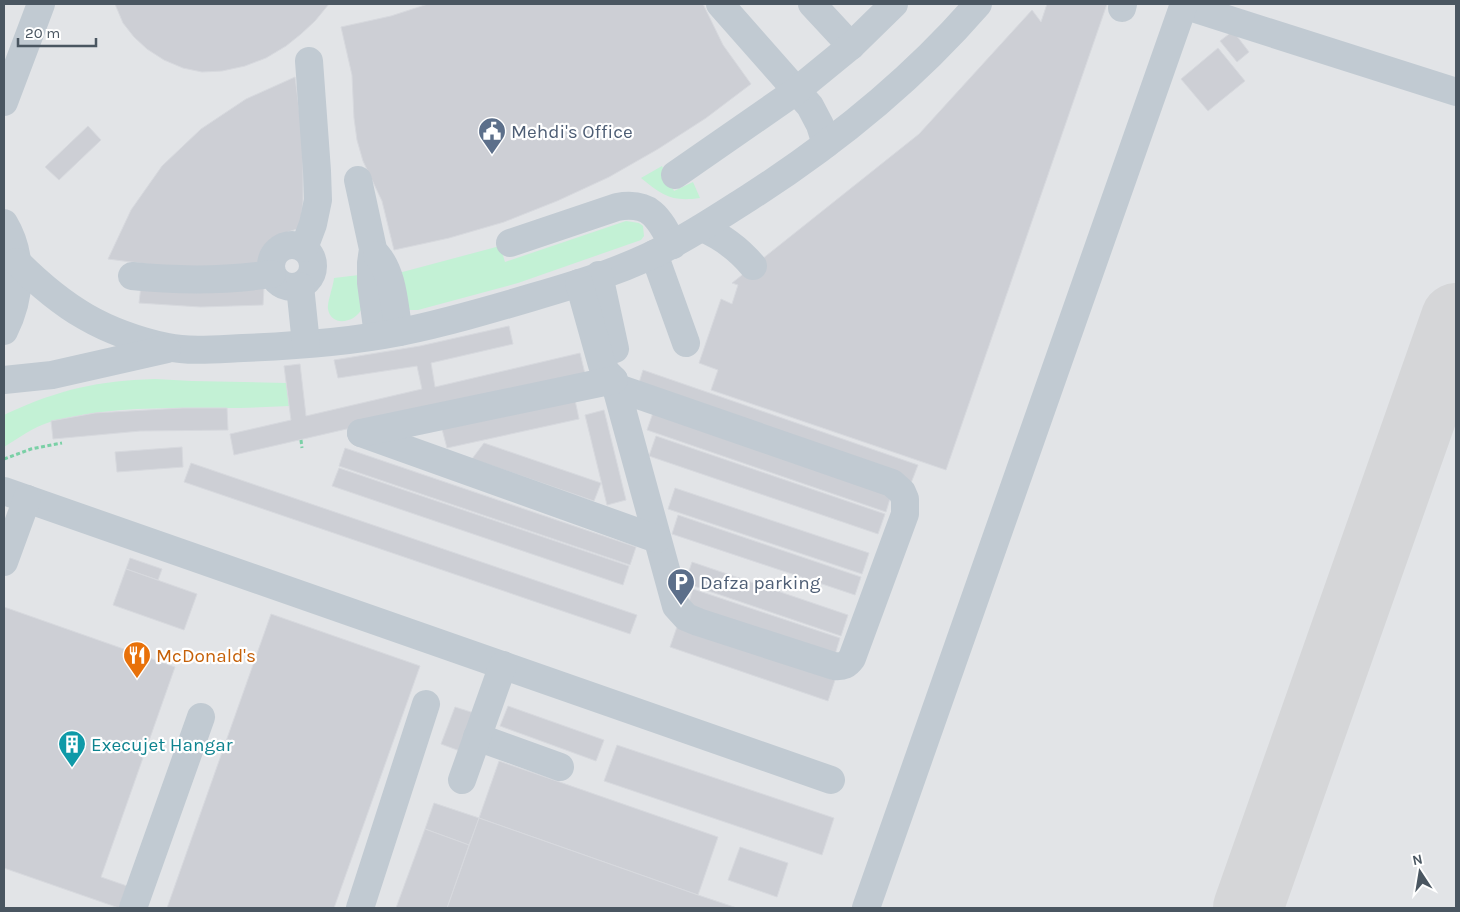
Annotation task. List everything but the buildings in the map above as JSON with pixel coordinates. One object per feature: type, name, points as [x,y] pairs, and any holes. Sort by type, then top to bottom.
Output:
[{"type":"street","points":[[4,102],[41,4]]},
{"type":"street","points":[[720,4],[813,112],[820,124],[826,144]]},
{"type":"street","points":[[812,4],[851,46]]},
{"type":"street","points":[[675,175],[796,91],[851,46],[894,4]]},
{"type":"street","points":[[18,262],[43,288],[72,309],[104,327],[137,340],[171,348],[224,349],[306,344],[388,334],[457,318],[589,279],[664,249],[702,228],[764,188],[826,144],[899,85],[952,34],[978,4]]},
{"type":"street","points":[[866,908],[1183,4],[1456,92]]},
{"type":"street","points":[[304,248],[313,224],[318,200],[309,61]]},
{"type":"street","points":[[358,180],[374,249],[371,263],[371,282],[388,334]]},
{"type":"street","points":[[510,243],[617,207],[629,205],[641,207],[652,212],[661,222],[664,249],[686,343]]},
{"type":"street","points":[[4,224],[9,232],[18,262],[18,285],[14,308],[4,331]]},
{"type":"street","points":[[702,228],[717,234],[730,243],[743,254],[752,266]]},
{"type":"street","points":[[294,244],[304,248],[310,254],[313,261],[311,276],[300,286],[291,288],[283,286],[276,281],[272,274],[270,263],[274,253],[283,246],[294,244]]},
{"type":"street","points":[[132,276],[167,280],[202,280],[237,279],[272,274]]},
{"type":"street","points":[[589,279],[602,365],[614,384],[676,606],[686,617],[816,660],[841,667],[848,664],[852,658],[891,554],[906,506],[902,492],[892,483],[614,384],[361,433],[657,539]]},
{"type":"street","points":[[300,286],[306,344]]},
{"type":"street","points":[[4,380],[52,375],[171,348]]},
{"type":"street","points":[[4,562],[16,495],[830,780]]},
{"type":"street","points":[[462,780],[503,665]]},
{"type":"street","points":[[360,908],[426,704]]},
{"type":"street","points":[[133,908],[201,717]]},
{"type":"street","points":[[477,737],[560,767]]},
{"type":"path","points":[[301,440],[302,448]]},
{"type":"path","points":[[4,459],[31,449],[62,443]]},
{"type":"shaded area","points":[[4,4],[1456,4],[1456,908],[4,908]]},
{"type":"green space","points":[[662,166],[674,191],[693,182],[700,198],[682,199],[668,196],[641,178]]},
{"type":"green space","points":[[626,221],[639,223],[643,226],[644,236],[641,240],[518,283],[418,310],[409,310],[395,274],[500,246],[505,262]]},
{"type":"green space","points":[[359,275],[362,298],[361,310],[348,320],[338,321],[333,319],[328,306],[334,278]]},
{"type":"green space","points":[[155,379],[286,383],[289,406],[137,409],[93,413],[44,424],[4,447],[4,415],[8,413],[63,392],[97,384]]},
{"type":"taxiway","points":[[1248,908],[1456,318]]},
{"type":"place","name":"Mehdi's Office","points":[[492,155]]},
{"type":"place","name":"Dafza parking","points":[[681,606]]},
{"type":"place","name":"McDonald's","points":[[137,679]]},
{"type":"place","name":"Execujet Hangar","points":[[72,768]]}]
